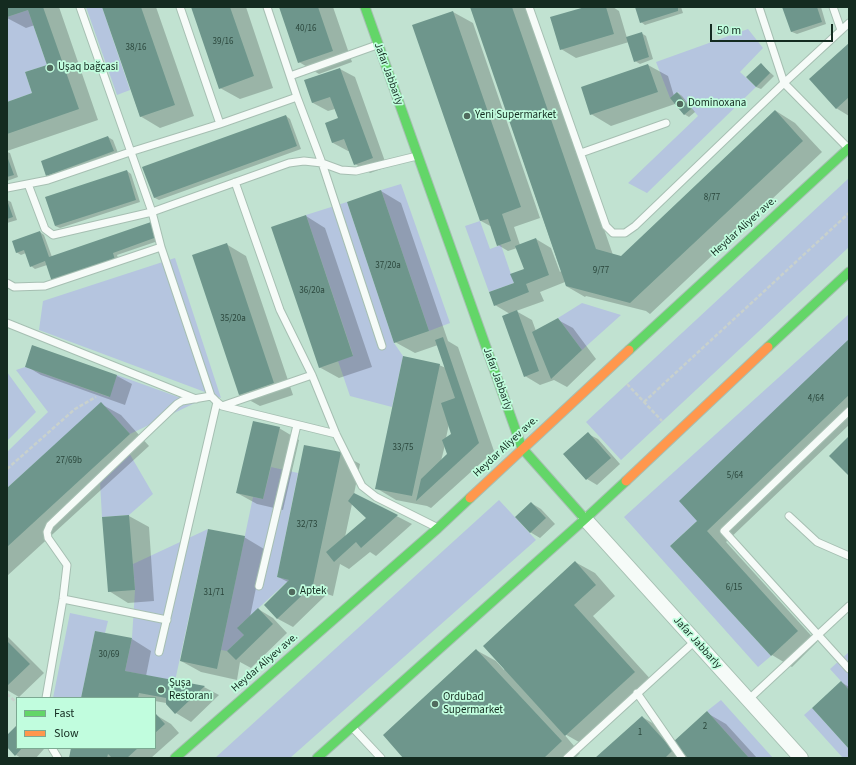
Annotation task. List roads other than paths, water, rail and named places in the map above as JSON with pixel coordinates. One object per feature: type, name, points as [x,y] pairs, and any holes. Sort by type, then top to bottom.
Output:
[{"type":"main road","name":"Jafar Jabbarly","points":[[365,7],[522,448],[585,519]]},
{"type":"main road","name":"Heydar Aliyev ave.","points":[[175,758],[438,528],[522,448],[849,148]]},
{"type":"main road","points":[[317,758],[585,519],[849,272]]},
{"type":"street","name":"Jafar Jabbarly","points":[[585,519],[801,758]]},
{"type":"lane","points":[[80,7],[152,212],[161,247],[211,396],[219,404],[336,434]]},
{"type":"lane","points":[[180,7],[220,124]]},
{"type":"lane","points":[[267,7],[297,97],[322,163],[382,346]]},
{"type":"lane","points":[[529,7],[606,226],[613,233],[625,233],[634,226],[849,23]]},
{"type":"lane","points":[[759,7],[784,83],[849,148]]},
{"type":"lane","points":[[833,7],[841,30]]},
{"type":"lane","points":[[290,76],[378,45]]},
{"type":"lane","points":[[7,188],[48,180],[130,152],[220,124],[297,97]]},
{"type":"lane","points":[[581,153],[666,123]]},
{"type":"lane","points":[[28,184],[45,229],[53,235],[152,212],[289,163],[304,161],[322,163],[341,170],[356,171],[417,156]]},
{"type":"lane","points":[[235,182],[280,310],[312,374],[336,434],[362,486],[376,497],[438,528]]},
{"type":"lane","points":[[7,284],[14,287],[45,286],[161,247]]},
{"type":"lane","points":[[7,323],[196,399]]},
{"type":"lane","points":[[219,404],[312,374]]},
{"type":"lane","points":[[46,697],[63,599],[67,565],[48,538],[47,532],[50,525],[177,404],[182,401],[211,396]]},
{"type":"lane","points":[[159,652],[219,404]]},
{"type":"lane","points":[[849,411],[724,531],[849,669]]},
{"type":"lane","points":[[259,586],[297,425]]},
{"type":"lane","points":[[789,516],[817,542],[849,556]]},
{"type":"lane","points":[[63,599],[167,620]]},
{"type":"lane","points":[[748,700],[849,606]]},
{"type":"lane","points":[[567,758],[695,641]]},
{"type":"lane","points":[[637,693],[682,758]]},
{"type":"lane","points":[[352,727],[381,758]]},
{"type":"lane","points":[[53,749],[58,758]]},
{"type":"place","name":"Uşaq bağçasi","points":[[50,68]]},
{"type":"place","name":"Dominoxana","points":[[680,104]]},
{"type":"place","name":"Yeni Supermarket","points":[[467,116]]},
{"type":"place","name":"Aptek","points":[[292,592]]},
{"type":"place","name":"Şuşa Restoranı","points":[[161,690]]},
{"type":"place","name":"Ordubad Supermarket","points":[[435,704]]}]
